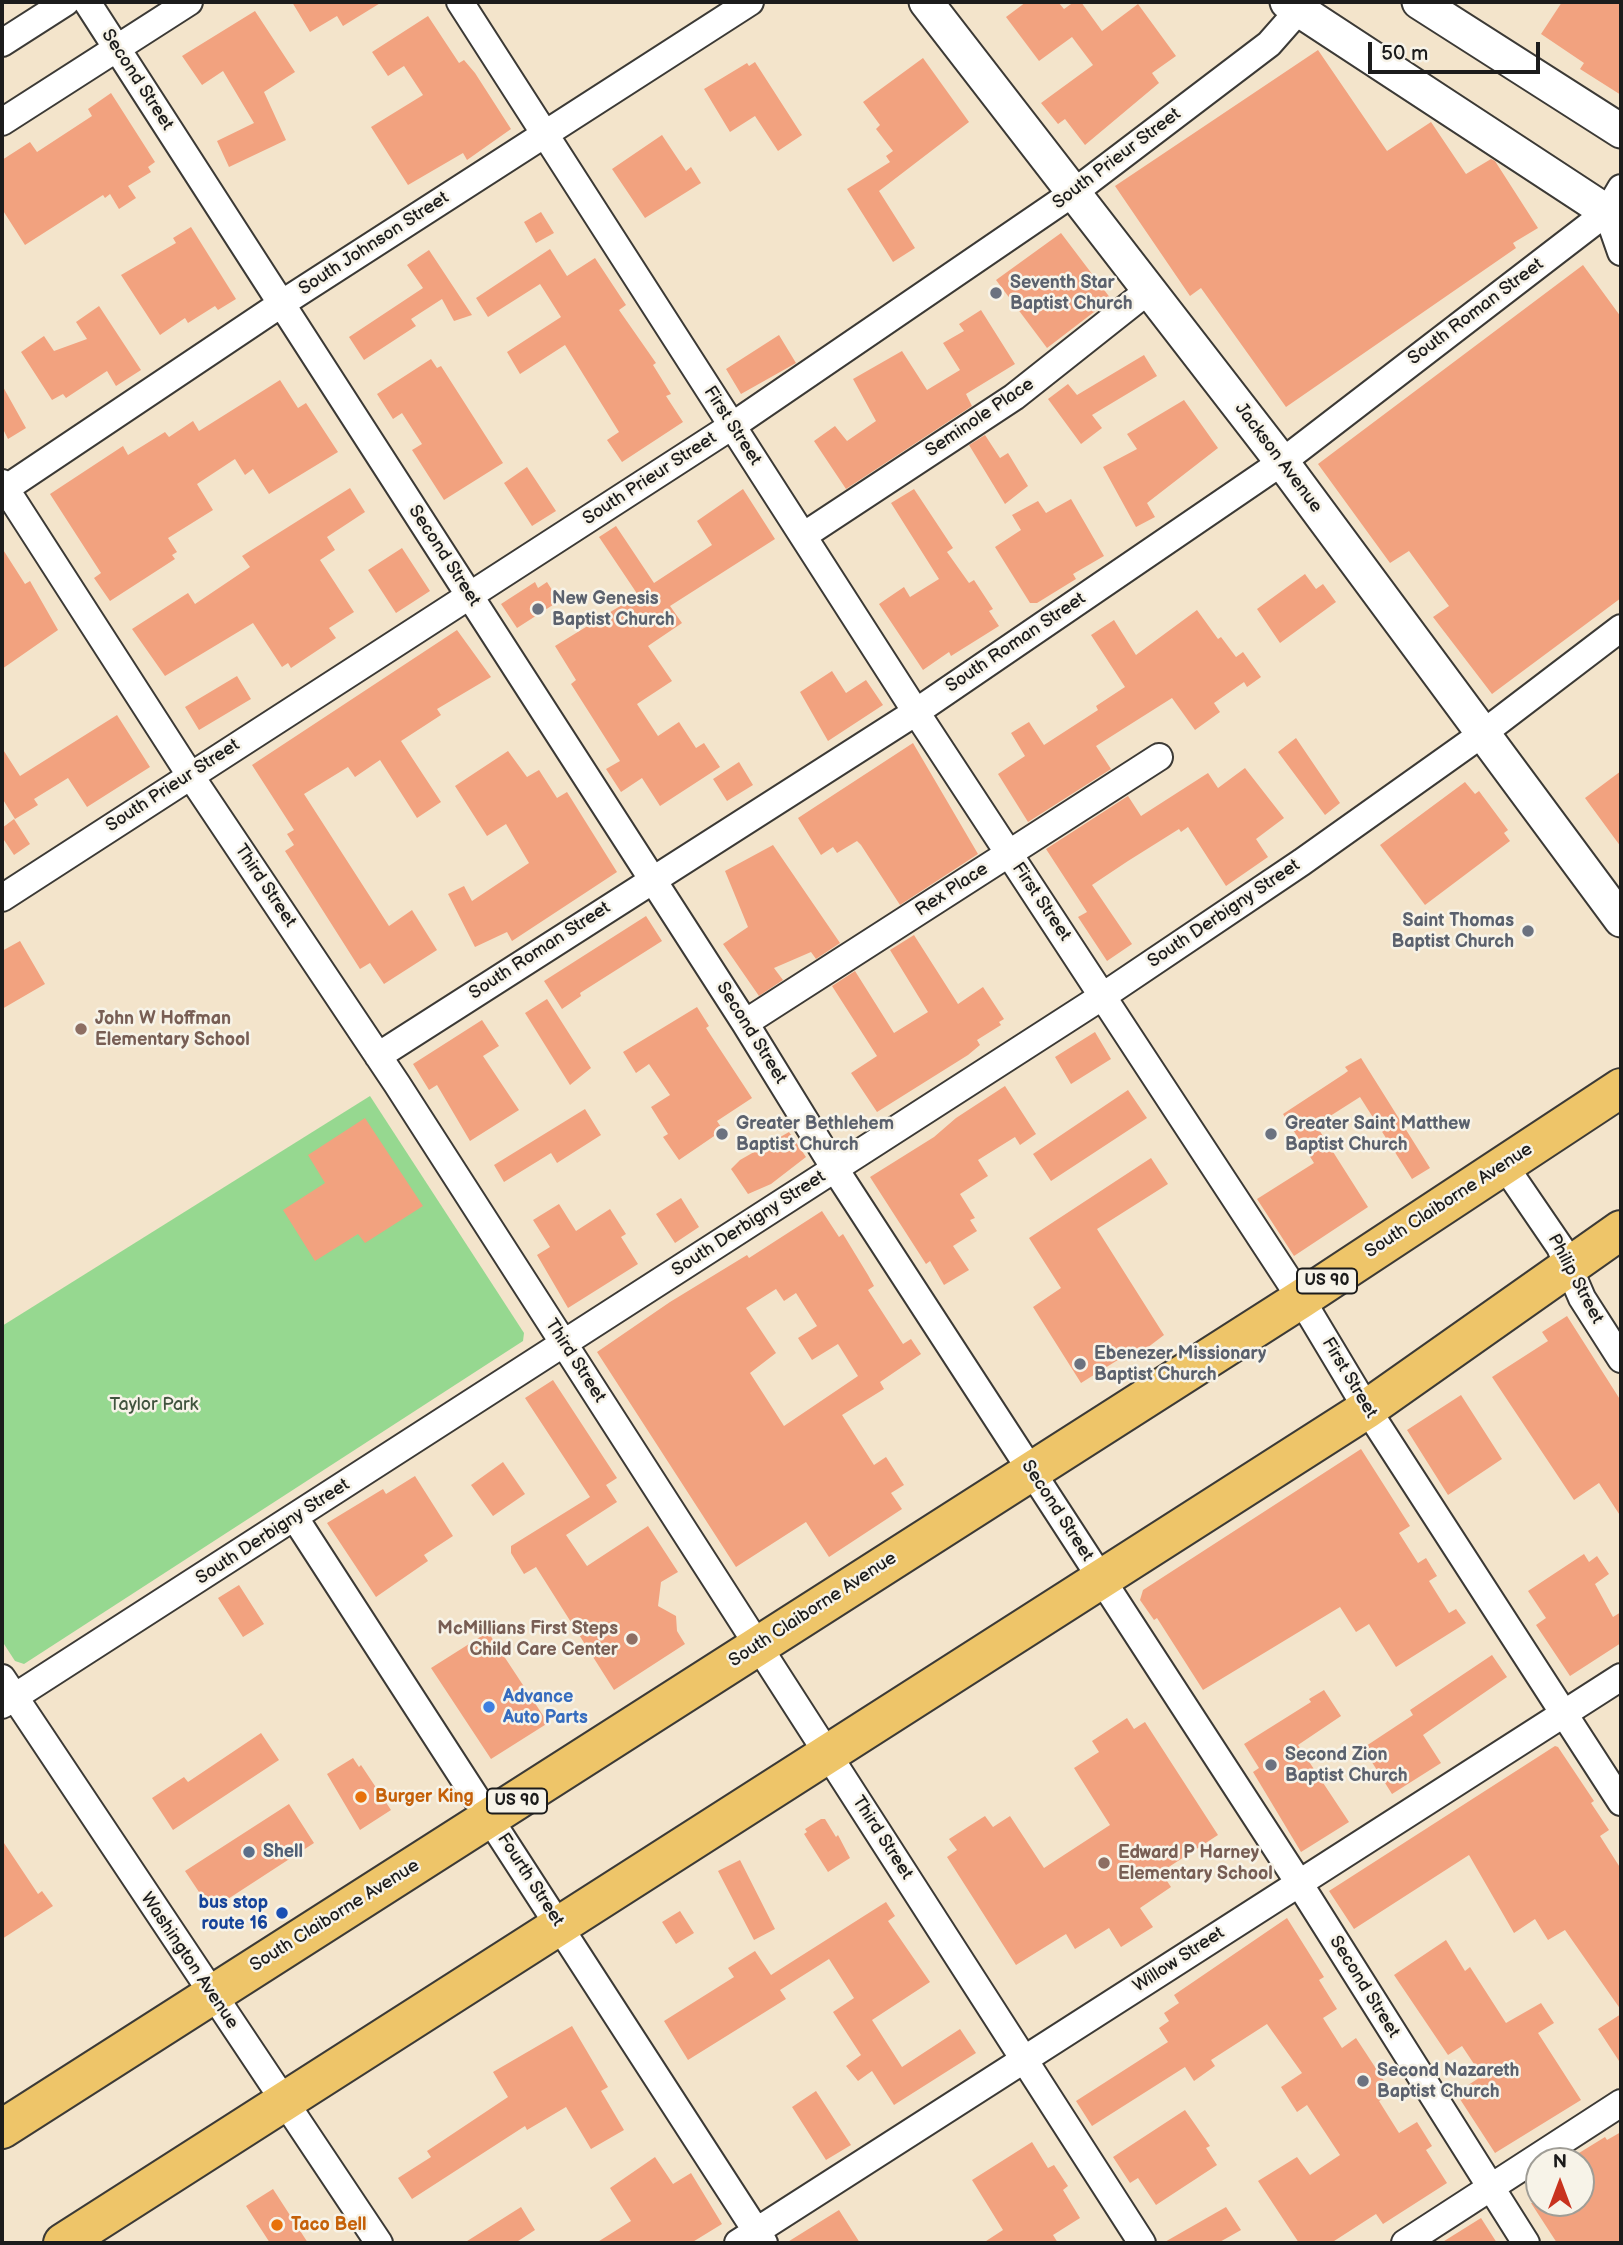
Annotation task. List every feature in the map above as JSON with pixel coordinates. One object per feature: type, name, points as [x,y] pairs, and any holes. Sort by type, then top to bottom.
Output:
[{"type":"main road","name":"South Claiborne Avenue","points":[[2,2129],[1301,1299],[1621,1088]]},
{"type":"main road","points":[[63,2243],[561,1927],[827,1752],[1367,1409],[1621,1230]]},
{"type":"street","points":[[2,43],[66,2]]},
{"type":"street","name":"Second Street","points":[[87,2],[745,1023],[835,1169],[1299,1882],[1526,2243]]},
{"type":"street","points":[[2,122],[188,2]]},
{"type":"street","name":"First Street","points":[[460,2],[916,712],[1301,1299],[1367,1409],[1621,1802]]},
{"type":"street","name":"South Johnson Street","points":[[3,487],[281,303],[750,2]]},
{"type":"street","name":"Jackson Avenue","points":[[926,2],[1282,462],[1621,920]]},
{"type":"street","points":[[1419,2],[1621,131]]},
{"type":"street","points":[[1298,5],[1617,207],[1621,252]]},
{"type":"street","name":"South Prieur Street","points":[[2,898],[732,426],[1073,193],[1269,44],[1298,5]]},
{"type":"street","name":"South Roman Street","points":[[378,1056],[652,878],[916,712],[1282,462],[1617,207]]},
{"type":"street","name":"Seminole Place","points":[[803,536],[1014,397],[1149,289]]},
{"type":"street","name":"Third Street","points":[[3,487],[190,775],[378,1056],[1142,2243]]},
{"type":"street","name":"South Derbigny Street","points":[[6,1693],[295,1518],[1103,996],[1302,862],[1482,734],[1621,628]]},
{"type":"street","name":"Rex Place","points":[[745,1023],[1160,757]]},
{"type":"street","name":"Philip Street","points":[[1504,1165],[1560,1247],[1582,1298],[1621,1359]]},
{"type":"street","name":"Fourth Street","points":[[295,1518],[561,1927],[753,2239]]},
{"type":"street","name":"Willow Street","points":[[753,2239],[1024,2060],[1621,1677]]},
{"type":"street","name":"Washington Avenue","points":[[6,1693],[379,2243]]},
{"type":"street","points":[[1405,2243],[1621,2103]]},
{"type":"green space","name":"Taylor Park","points":[[370,1096],[524,1333],[523,1341],[24,1664],[15,1661],[2,1641],[2,1326]]},
{"type":"building","points":[[292,2],[382,2],[343,26],[337,16],[310,32]]},
{"type":"building","points":[[1026,2],[1058,2],[1064,9],[1074,2],[1081,2],[1102,31],[1138,4],[1176,56],[1152,73],[1159,83],[1085,145],[1065,119],[1058,124],[1041,103],[1093,65],[1072,37],[1039,61],[1006,17]]},
{"type":"building","points":[[1562,2],[1621,2],[1621,95],[1580,69],[1584,63],[1541,34]]},
{"type":"building","points":[[255,11],[295,72],[264,92],[286,140],[229,167],[217,141],[254,123],[223,71],[202,85],[182,56]]},
{"type":"building","points":[[428,16],[459,63],[464,60],[475,73],[511,129],[467,160],[463,153],[408,185],[371,127],[423,95],[404,66],[388,76],[372,52]]},
{"type":"building","points":[[1318,50],[1387,151],[1431,122],[1466,174],[1491,159],[1495,161],[1538,228],[1513,243],[1516,248],[1286,407],[1201,288],[1190,296],[1115,186]]},
{"type":"building","points":[[923,58],[969,122],[879,191],[915,248],[893,262],[847,189],[890,162],[886,156],[893,151],[876,129],[880,125],[863,102]]},
{"type":"building","points":[[755,62],[802,135],[778,151],[755,116],[730,132],[704,89],[747,63],[749,66]]},
{"type":"building","points":[[111,93],[155,162],[148,167],[151,172],[128,186],[136,198],[119,209],[110,194],[105,198],[103,195],[25,245],[2,209],[2,160],[30,142],[37,152],[92,116],[88,109]]},
{"type":"building","points":[[662,135],[686,171],[691,167],[701,183],[645,218],[612,169]]},
{"type":"building","points":[[541,212],[554,233],[536,243],[524,222]]},
{"type":"building","points":[[191,227],[236,299],[218,310],[215,306],[188,323],[185,318],[160,335],[121,275],[176,243],[173,238]]},
{"type":"building","points":[[1061,233],[1111,299],[1047,348],[996,280]]},
{"type":"building","points":[[550,249],[567,276],[595,258],[626,305],[619,310],[656,363],[653,365],[671,394],[666,396],[683,422],[622,462],[607,440],[619,432],[565,345],[520,374],[507,352],[561,317],[540,284],[488,317],[476,298]]},
{"type":"building","points":[[429,250],[472,315],[454,321],[442,299],[411,319],[416,326],[364,360],[349,337],[423,288],[407,265]]},
{"type":"building","points":[[1583,265],[1621,317],[1621,598],[1492,694],[1433,617],[1449,606],[1409,551],[1390,563],[1318,464]]},
{"type":"building","points":[[99,306],[141,370],[116,386],[107,371],[66,398],[63,394],[52,400],[21,352],[44,336],[54,351],[87,339],[76,322]]},
{"type":"building","points":[[981,310],[1015,364],[966,394],[972,406],[846,489],[814,441],[835,426],[847,441],[876,421],[853,379],[902,351],[927,390],[960,370],[943,343],[964,331],[959,324]]},
{"type":"building","points":[[779,335],[796,363],[741,394],[726,369]]},
{"type":"building","points":[[1144,355],[1157,376],[1092,415],[1102,428],[1081,444],[1048,399],[1068,384],[1077,395]]},
{"type":"building","points":[[431,359],[437,368],[441,366],[503,463],[444,500],[412,450],[422,444],[402,413],[393,419],[377,394]]},
{"type":"building","points":[[280,380],[298,408],[306,403],[338,452],[269,494],[253,469],[245,475],[235,459],[197,484],[213,510],[168,538],[177,552],[172,555],[175,559],[110,601],[94,578],[101,573],[50,494],[123,446],[128,455],[165,432],[169,437],[193,421],[199,431]]},
{"type":"building","points":[[2,385],[26,428],[8,439],[2,427]]},
{"type":"building","points":[[1184,400],[1218,448],[1147,503],[1155,517],[1136,527],[1103,467],[1137,449],[1127,434]]},
{"type":"building","points":[[985,435],[1000,458],[1008,453],[1028,486],[1005,504],[969,445]]},
{"type":"building","points":[[527,467],[556,511],[532,526],[504,483]]},
{"type":"building","points":[[350,488],[365,512],[327,537],[335,550],[320,560],[354,612],[329,628],[336,638],[291,668],[288,663],[282,667],[253,623],[165,676],[132,629],[188,593],[195,604],[250,567],[242,556]]},
{"type":"building","points":[[743,489],[775,539],[670,606],[682,623],[648,646],[672,681],[637,704],[658,736],[679,722],[696,748],[704,743],[720,767],[660,806],[642,778],[621,792],[606,769],[620,761],[571,684],[576,680],[555,646],[638,595],[599,537],[616,526],[654,583],[712,545],[697,521]]},
{"type":"building","points":[[914,489],[953,548],[947,552],[969,583],[974,580],[993,609],[989,611],[999,626],[951,656],[949,652],[923,670],[879,604],[904,587],[910,597],[939,579],[891,503]]},
{"type":"building","points":[[1071,499],[1104,556],[1073,574],[1076,579],[1037,603],[1030,603],[995,547],[1021,530],[1012,515],[1038,501],[1046,513]]},
{"type":"building","points":[[2,548],[25,584],[30,581],[58,630],[2,669]]},
{"type":"building","points":[[402,548],[430,591],[396,613],[368,570]]},
{"type":"building","points":[[1305,574],[1316,589],[1323,584],[1336,602],[1280,643],[1257,609]]},
{"type":"building","points":[[535,582],[538,588],[547,582],[559,601],[517,628],[501,604]]},
{"type":"building","points":[[1197,610],[1218,639],[1221,637],[1236,657],[1243,652],[1261,677],[1247,687],[1244,682],[1214,703],[1220,712],[1195,730],[1172,698],[1096,746],[1111,769],[1028,822],[998,774],[1025,756],[1011,733],[1029,722],[1044,745],[1098,710],[1096,706],[1125,687],[1091,635],[1114,620],[1136,655]]},
{"type":"building","points":[[457,630],[491,677],[437,709],[441,715],[401,741],[441,802],[417,818],[380,760],[355,777],[348,767],[304,794],[389,926],[412,910],[437,950],[384,984],[370,963],[360,969],[285,851],[294,845],[287,834],[294,830],[252,765]]},
{"type":"building","points":[[832,671],[846,693],[866,680],[883,705],[828,741],[800,692]]},
{"type":"building","points":[[237,676],[251,699],[199,730],[185,707]]},
{"type":"building","points":[[117,715],[150,767],[87,807],[68,778],[34,799],[38,805],[15,819],[2,798],[2,748],[20,776]]},
{"type":"building","points":[[1296,738],[1340,803],[1325,815],[1278,752]]},
{"type":"building","points":[[913,743],[978,854],[900,905],[857,841],[837,853],[833,847],[821,855],[798,818]]},
{"type":"building","points":[[508,751],[527,777],[539,770],[557,798],[567,792],[617,872],[512,941],[507,932],[475,947],[448,894],[464,886],[472,901],[529,863],[506,824],[487,836],[455,786]]},
{"type":"building","points":[[739,762],[753,785],[727,801],[713,779]]},
{"type":"building","points":[[1245,768],[1284,818],[1256,839],[1268,857],[1226,886],[1188,827],[1181,832],[1179,829],[1128,861],[1092,885],[1132,944],[1107,961],[1078,917],[1087,912],[1046,849],[1128,796],[1141,816],[1208,773],[1218,788]]},
{"type":"building","points":[[1621,771],[1621,847],[1585,798]]},
{"type":"building","points":[[1465,782],[1475,794],[1479,791],[1508,830],[1504,833],[1510,841],[1425,905],[1380,845]]},
{"type":"building","points":[[14,819],[30,844],[14,855],[2,837],[2,828]]},
{"type":"building","points":[[773,845],[840,943],[816,959],[811,952],[774,968],[783,980],[759,996],[723,944],[748,927],[725,871]]},
{"type":"building","points":[[646,916],[662,941],[580,993],[581,996],[562,1009],[544,981]]},
{"type":"building","points":[[914,935],[958,1004],[983,987],[1004,1019],[999,1022],[1001,1025],[977,1040],[980,1045],[968,1055],[877,1112],[851,1073],[877,1056],[832,986],[855,971],[894,1033],[928,1012],[890,950]]},
{"type":"building","points":[[20,941],[45,984],[2,1009],[2,951]]},
{"type":"building","points":[[547,999],[591,1068],[570,1085],[525,1013]]},
{"type":"building","points":[[697,1007],[709,1026],[706,1028],[752,1098],[717,1121],[723,1130],[679,1160],[663,1137],[668,1134],[651,1107],[670,1095],[649,1064],[636,1073],[623,1052]]},
{"type":"building","points":[[482,1020],[499,1046],[483,1056],[519,1110],[470,1141],[437,1085],[429,1090],[413,1064]]},
{"type":"building","points":[[1095,1032],[1111,1059],[1071,1084],[1055,1057]]},
{"type":"building","points":[[1361,1058],[1430,1168],[1412,1179],[1360,1097],[1316,1125],[1368,1207],[1294,1256],[1257,1199],[1314,1163],[1283,1114],[1344,1074],[1348,1071],[1345,1067]]},
{"type":"building","points":[[1005,1086],[1036,1134],[1020,1145],[1015,1137],[978,1160],[988,1176],[960,1194],[975,1218],[970,1220],[977,1231],[953,1246],[969,1270],[944,1285],[930,1261],[926,1264],[870,1177],[934,1137],[956,1118]]},
{"type":"building","points":[[1128,1090],[1147,1118],[1051,1181],[1033,1154]]},
{"type":"building","points":[[585,1109],[601,1135],[557,1163],[551,1153],[504,1182],[494,1165]]},
{"type":"building","points":[[365,1118],[423,1206],[365,1243],[358,1234],[315,1261],[283,1210],[325,1183],[308,1155]]},
{"type":"building","points":[[789,1132],[806,1157],[771,1184],[748,1194],[731,1169],[740,1160]]},
{"type":"building","points":[[1151,1158],[1168,1184],[1097,1229],[1164,1335],[1143,1351],[1141,1348],[1130,1355],[1129,1353],[1081,1383],[1033,1307],[1061,1288],[1029,1238]]},
{"type":"building","points":[[681,1198],[699,1227],[675,1243],[656,1214]]},
{"type":"building","points":[[559,1204],[576,1231],[610,1209],[626,1234],[621,1237],[638,1264],[568,1308],[537,1255],[550,1247],[533,1220]]},
{"type":"building","points":[[822,1211],[839,1237],[843,1234],[868,1275],[874,1286],[868,1290],[903,1344],[911,1339],[921,1354],[880,1382],[884,1389],[842,1415],[874,1465],[886,1457],[904,1485],[891,1493],[902,1509],[829,1557],[806,1522],[736,1567],[597,1352],[670,1302],[747,1255],[749,1258]],"holes":[[[776,1289],[784,1301],[796,1293],[817,1326],[798,1338],[812,1360],[838,1344],[858,1376],[784,1426],[750,1373],[776,1353],[746,1308]]]},
{"type":"building","points":[[1567,1316],[1621,1401],[1621,1517],[1599,1483],[1574,1500],[1492,1377],[1548,1341],[1542,1332]]},
{"type":"building","points":[[553,1380],[617,1478],[606,1485],[617,1502],[566,1535],[587,1566],[648,1526],[678,1572],[661,1582],[658,1606],[676,1616],[677,1631],[685,1644],[614,1690],[536,1567],[524,1574],[511,1553],[511,1546],[590,1497],[525,1398]]},
{"type":"building","points":[[1461,1395],[1502,1459],[1448,1495],[1407,1430]]},
{"type":"building","points":[[1361,1449],[1410,1526],[1399,1533],[1418,1563],[1426,1558],[1437,1576],[1429,1581],[1449,1613],[1456,1609],[1466,1623],[1396,1667],[1369,1624],[1356,1632],[1340,1607],[1203,1690],[1157,1618],[1154,1620],[1140,1600],[1143,1590]]},
{"type":"building","points":[[503,1462],[525,1494],[493,1516],[471,1485]]},
{"type":"building","points":[[415,1476],[453,1536],[424,1555],[428,1561],[376,1597],[327,1523],[383,1489],[386,1494]]},
{"type":"building","points":[[1584,1554],[1589,1562],[1597,1556],[1609,1574],[1595,1584],[1613,1617],[1621,1612],[1621,1643],[1570,1676],[1536,1625],[1546,1618],[1528,1591]]},
{"type":"building","points":[[239,1585],[264,1624],[243,1637],[218,1598]]},
{"type":"building","points":[[488,1632],[548,1723],[491,1759],[431,1668]]},
{"type":"building","points":[[1492,1655],[1507,1677],[1423,1735],[1441,1763],[1392,1794],[1363,1748],[1413,1715],[1410,1710]]},
{"type":"building","points":[[1324,1690],[1341,1716],[1298,1745],[1349,1822],[1301,1852],[1253,1772],[1259,1768],[1244,1744],[1311,1702],[1309,1699]]},
{"type":"building","points":[[1127,1718],[1134,1729],[1145,1722],[1218,1835],[1161,1872],[1171,1887],[1140,1908],[1153,1927],[1121,1947],[1109,1928],[1075,1949],[1066,1934],[1016,1965],[947,1857],[957,1850],[949,1839],[985,1816],[993,1827],[1010,1816],[1044,1868],[1110,1825],[1074,1768],[1099,1752],[1092,1741]]},
{"type":"building","points":[[261,1733],[279,1760],[173,1830],[152,1798],[184,1777],[188,1782]]},
{"type":"building","points":[[1555,1746],[1594,1801],[1591,1803],[1609,1830],[1600,1836],[1621,1869],[1621,2010],[1565,1930],[1548,1940],[1535,1919],[1514,1933],[1469,1855],[1354,1929],[1329,1891]]},
{"type":"building","name":"Burger King","points":[[353,1758],[359,1767],[361,1765],[391,1810],[360,1830],[327,1774]]},
{"type":"building","points":[[289,1804],[314,1843],[211,1910],[185,1871]]},
{"type":"building","points":[[825,1819],[836,1837],[838,1835],[850,1858],[828,1872],[804,1834],[807,1832],[805,1829]]},
{"type":"building","points":[[2,1840],[38,1894],[42,1891],[53,1906],[2,1939]]},
{"type":"building","points":[[740,1860],[775,1929],[754,1940],[718,1871]]},
{"type":"building","points":[[886,1902],[895,1916],[888,1921],[930,1982],[872,2020],[902,2067],[960,2029],[976,2053],[894,2105],[872,2071],[858,2081],[846,2066],[861,2055],[833,2012],[854,1998],[829,1959],[780,1990],[786,1999],[688,2060],[664,2021],[734,1977],[728,1968],[755,1951],[771,1975]]},
{"type":"building","points":[[680,1911],[694,1933],[676,1944],[662,1922]]},
{"type":"building","points":[[1287,1918],[1324,1977],[1319,1980],[1337,2009],[1323,2018],[1342,2048],[1356,2038],[1392,2093],[1379,2101],[1399,2133],[1417,2122],[1432,2146],[1426,2150],[1447,2183],[1383,2224],[1376,2214],[1331,2243],[1299,2243],[1258,2181],[1297,2157],[1310,2175],[1340,2155],[1307,2105],[1297,2112],[1281,2087],[1302,2073],[1267,2024],[1211,2060],[1215,2066],[1194,2081],[1185,2067],[1092,2126],[1076,2101],[1168,2042],[1159,2028],[1169,2021],[1164,2013],[1179,2003],[1174,1995]]},
{"type":"building","points":[[1446,1940],[1465,1971],[1470,1967],[1506,2023],[1541,2003],[1554,2023],[1538,2033],[1581,2100],[1495,2153],[1456,2093],[1482,2076],[1462,2046],[1448,2055],[1394,1975]]},
{"type":"building","points":[[1621,2014],[1621,2064],[1598,2029]]},
{"type":"building","points":[[572,2026],[608,2087],[601,2091],[624,2130],[591,2149],[566,2107],[527,2130],[525,2126],[412,2199],[398,2178],[431,2157],[427,2151],[508,2097],[493,2072]]},
{"type":"building","points":[[816,2091],[851,2145],[826,2160],[792,2107]]},
{"type":"building","points":[[1185,2110],[1210,2146],[1206,2148],[1217,2165],[1156,2205],[1138,2178],[1130,2183],[1113,2157]]},
{"type":"building","points":[[1621,2132],[1621,2243],[1557,2243],[1540,2217],[1595,2217],[1595,2147],[1589,2147],[1605,2137],[1607,2140]]},
{"type":"building","points":[[1032,2142],[1048,2168],[1054,2165],[1068,2186],[1063,2190],[1080,2218],[1053,2235],[1058,2243],[983,2243],[1003,2230],[972,2180]]},
{"type":"building","points":[[655,2157],[673,2184],[691,2173],[722,2224],[691,2243],[596,2243],[631,2221],[610,2188]]},
{"type":"building","name":"Taco Bell","points":[[273,2189],[308,2243],[270,2243],[246,2206]]},
{"type":"building","points":[[521,2207],[535,2230],[515,2243],[464,2243]]},
{"type":"building","points":[[1226,2207],[1241,2230],[1218,2243],[1163,2243]]},
{"type":"building","points":[[839,2210],[860,2243],[786,2243]]},
{"type":"building","points":[[1481,2218],[1497,2243],[1441,2243]]},
{"type":"place","name":"Seventh Star Baptist Church","points":[[996,293]]},
{"type":"place","name":"New Genesis Baptist Church","points":[[538,609]]},
{"type":"place","name":"Saint Thomas Baptist Church","points":[[1528,931]]},
{"type":"place","name":"John W Hoffman Elementary School","points":[[81,1029]]},
{"type":"place","name":"Greater Bethlehem Baptist Church","points":[[722,1134]]},
{"type":"place","name":"Greater Saint Matthew Baptist Church","points":[[1271,1134]]},
{"type":"place","name":"Ebenezer Missionary Baptist Church","points":[[1080,1364]]},
{"type":"place","name":"McMillians First Steps Child Care Center","points":[[632,1639]]},
{"type":"place","name":"Advance Auto Parts","points":[[489,1707]]},
{"type":"place","name":"Second Zion Baptist Church","points":[[1271,1765]]},
{"type":"place","name":"Burger King","points":[[361,1797]]},
{"type":"place","name":"Shell","points":[[249,1852]]},
{"type":"place","name":"Edward P Harney Elementary School","points":[[1104,1863]]},
{"type":"place","name":"bus stop route 16","points":[[282,1913]]},
{"type":"place","name":"Second Nazareth Baptist Church","points":[[1363,2081]]},
{"type":"place","name":"Taco Bell","points":[[277,2225]]}]
